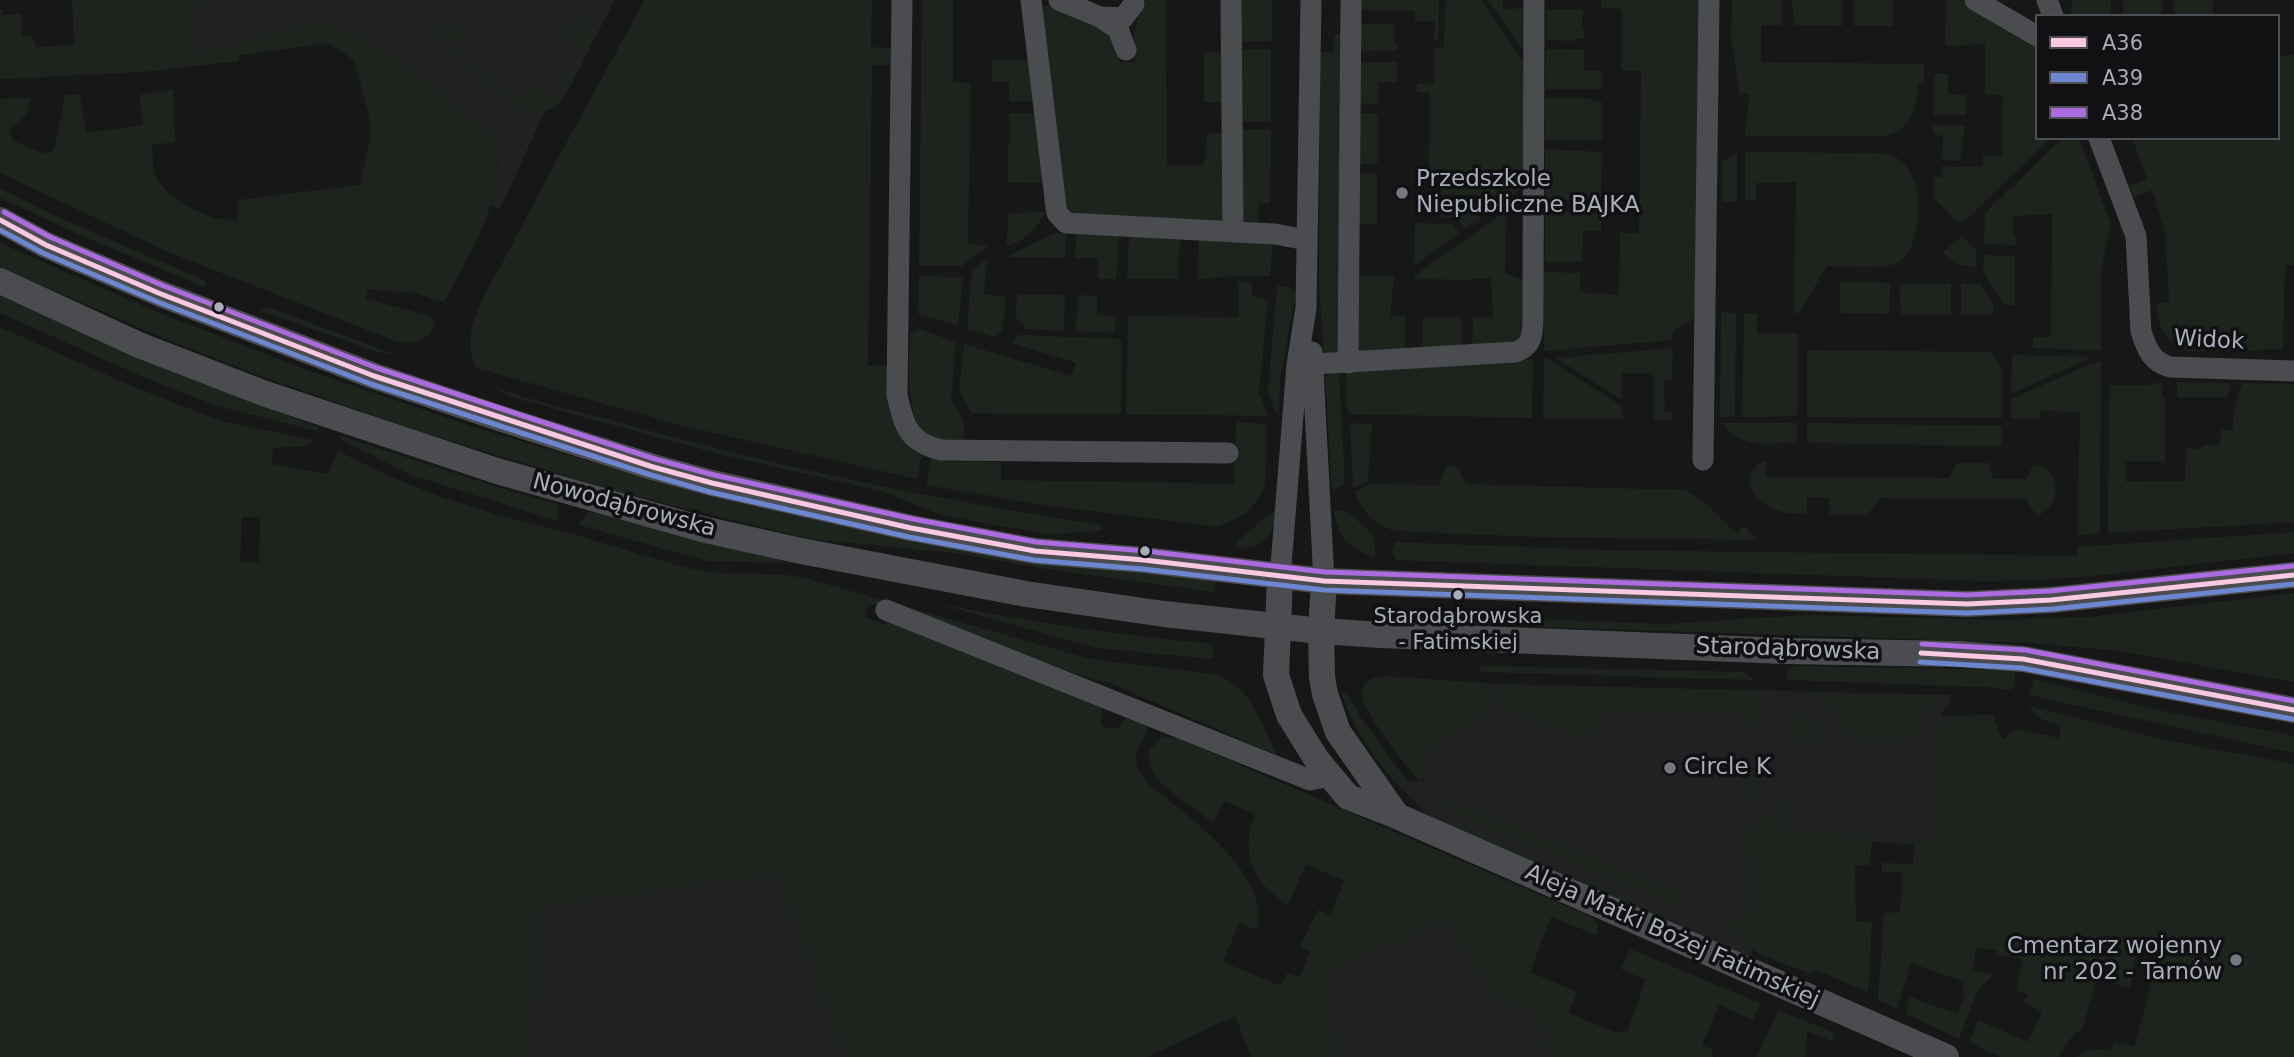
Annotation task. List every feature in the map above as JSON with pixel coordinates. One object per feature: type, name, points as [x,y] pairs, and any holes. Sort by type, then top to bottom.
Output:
[{"type":"street","points":[[902,0],[897,395],[906,428],[914,439],[942,450],[1228,453]]},
{"type":"street","points":[[1031,0],[1056,207],[1061,219],[1066,223],[1286,235],[1307,240]]},
{"type":"street","points":[[1059,0],[1100,17],[1118,29],[1126,50]]},
{"type":"street","points":[[1231,0],[1233,232]]},
{"type":"street","points":[[1311,0],[1306,365],[1324,581],[1321,631],[1323,684],[1338,732],[1397,816]]},
{"type":"street","points":[[1348,363],[1351,0]]},
{"type":"street","points":[[1306,365],[1515,352],[1524,349],[1530,342],[1533,313],[1534,0]]},
{"type":"street","points":[[1703,460],[1709,0]]},
{"type":"street","points":[[1975,0],[2035,35]]},
{"type":"street","points":[[1100,17],[1124,18],[1134,4]]},
{"type":"street","name":"Widok","points":[[2100,140],[2136,236],[2141,331],[2145,344],[2160,364],[2201,369],[2294,371]]},
{"type":"street","name":"Nowodąbrowska","points":[[0,220],[46,245],[160,294],[277,339],[492,416],[653,467],[768,497],[1035,551],[1144,560],[1280,578],[1324,581]]},
{"type":"street","name":"Nowodąbrowska","points":[[0,281],[139,345],[264,393],[460,459],[702,529],[796,550],[1026,594],[1164,614],[1278,626]]},
{"type":"street","points":[[1280,578],[1306,365]]},
{"type":"street","points":[[1324,581],[1967,604],[2051,600],[2294,575]]},
{"type":"street","name":"Aleja Matki Bożej Fatimskiej","points":[[1280,578],[1276,676],[1289,715],[1317,760],[1348,797],[1397,816],[1946,1057]]},
{"type":"street","points":[[886,610],[1310,780],[1331,776]]},
{"type":"street","name":"Starodąbrowska","points":[[1278,626],[1457,639],[1774,651],[1958,654],[2023,659],[2294,710]]},
{"type":"shaded area","points":[[72,0],[205,0],[204,5],[187,10],[199,54],[315,21],[370,38],[371,44],[397,59],[488,130],[496,150],[494,195],[476,241],[444,302],[415,293],[368,289],[366,299],[423,314],[432,319],[435,325],[429,335],[419,341],[398,342],[168,252],[0,173],[0,99],[30,98],[26,115],[9,132],[12,140],[42,153],[51,152],[55,146],[65,95],[80,94],[86,133],[143,125],[139,95],[173,90],[175,142],[152,145],[154,170],[156,178],[170,195],[192,209],[215,218],[237,221],[238,200],[360,185],[371,134],[368,112],[354,60],[328,43],[239,55],[239,61],[142,72],[0,79],[0,10],[3,10],[3,15],[21,14],[22,36],[32,36],[36,47],[74,45]]},
{"type":"shaded area","points":[[205,0],[615,0],[564,96],[558,104],[545,111],[500,209],[490,206],[498,160],[488,130],[397,59],[371,44],[315,21],[199,54],[187,10],[204,5]]},
{"type":"shaded area","points":[[644,0],[872,0],[871,47],[891,48],[890,65],[872,65],[868,366],[887,365],[888,405],[895,427],[910,447],[922,456],[917,479],[684,426],[476,368],[470,337],[483,298]]},
{"type":"shaded area","points":[[922,0],[953,0],[953,83],[971,83],[968,244],[988,245],[962,266],[919,266]]},
{"type":"shaded area","points":[[1143,0],[1166,0],[1167,165],[1204,165],[1207,133],[1225,133],[1226,223],[1069,213],[1066,206],[1042,7],[1052,4],[1106,32],[1116,47],[1120,62],[1135,62],[1135,31],[1145,2]]},
{"type":"shaded area","points":[[1240,0],[1272,0],[1272,41],[1240,42]]},
{"type":"shaded area","points":[[1359,0],[1439,0],[1438,40],[1434,40],[1435,21],[1415,21],[1415,11],[1358,10]]},
{"type":"shaded area","points":[[1445,0],[1481,0],[1526,65],[1525,186],[1486,215],[1478,195],[1441,195],[1441,188],[1428,187],[1430,93],[1417,92],[1417,84],[1434,83],[1434,48],[1444,47]]},
{"type":"shaded area","points":[[1488,0],[1503,0],[1503,9],[1527,8],[1527,56]]},
{"type":"shaded area","points":[[1601,0],[1700,0],[1697,317],[1673,331],[1672,340],[1544,351],[1544,272],[1580,273],[1580,292],[1619,295],[1620,233],[1639,233],[1641,71],[1621,70],[1622,9],[1601,10]]},
{"type":"shaded area","points":[[1732,0],[1782,0],[1782,25],[1761,25],[1761,62],[1924,64],[1924,83],[1918,84],[1914,109],[1907,123],[1901,129],[1884,136],[1745,136],[1749,94],[1739,93],[1731,34]]},
{"type":"shaded area","points":[[1792,0],[1843,0],[1842,26],[1794,25]]},
{"type":"shaded area","points":[[1853,0],[1893,0],[1893,26],[1854,26]]},
{"type":"shaded area","points":[[1946,0],[1960,0],[2035,42],[2035,140],[2049,140],[1961,224],[1934,199],[1934,177],[1942,177],[1942,166],[1982,167],[1983,156],[2002,156],[2003,95],[1985,94],[1985,44],[1945,46]]},
{"type":"shaded area","points":[[2073,0],[2111,0],[2111,14],[2070,14]]},
{"type":"shaded area","points":[[2123,0],[2162,0],[2162,14],[2123,14]]},
{"type":"shaded area","points":[[2174,0],[2213,0],[2213,14],[2174,14]]},
{"type":"shaded area","points":[[1546,10],[1583,10],[1584,38],[1575,38],[1574,41],[1546,40]]},
{"type":"shaded area","points":[[579,15],[589,30],[586,55],[563,96],[543,112],[535,113],[515,106],[448,53],[438,37],[439,19],[443,18],[463,32],[451,48],[517,99],[529,83],[549,98],[584,54],[562,36]]},
{"type":"shaded area","points":[[1358,24],[1394,24],[1397,50],[1358,52]]},
{"type":"shaded area","points":[[1334,34],[1342,34],[1339,354],[1324,354],[1319,286],[1320,52],[1334,53]]},
{"type":"shaded area","points":[[1271,49],[1271,122],[1241,122],[1240,50]]},
{"type":"shaded area","points":[[1546,49],[1584,50],[1584,70],[1603,71],[1602,89],[1546,89]]},
{"type":"shaded area","points":[[1204,52],[1225,52],[1224,102],[1204,102]]},
{"type":"shaded area","points":[[2294,55],[2294,265],[2285,265],[2283,349],[2188,351],[2168,339],[2159,319],[2156,303],[2169,302],[2165,231],[2152,190],[2134,197],[2129,186],[2147,179],[2133,140],[2280,140],[2280,56]]},
{"type":"shaded area","points":[[993,60],[1031,60],[1036,101],[1009,101],[1009,82],[991,82]]},
{"type":"shaded area","points":[[1358,62],[1397,62],[1397,82],[1378,82],[1378,103],[1357,104]]},
{"type":"shaded area","points":[[1934,74],[1948,74],[1948,94],[1966,95],[1966,115],[1934,115]]},
{"type":"shaded area","points":[[1545,98],[1592,99],[1593,102],[1602,102],[1602,140],[1545,140]]},
{"type":"shaded area","points":[[1009,113],[1037,113],[1046,183],[1008,182],[1008,143],[1011,143]]},
{"type":"shaded area","points":[[1357,113],[1378,114],[1378,162],[1375,164],[1357,164]]},
{"type":"shaded area","points":[[1933,125],[1965,126],[1960,161],[1942,160],[1943,136],[1933,134]]},
{"type":"shaded area","points":[[1241,130],[1271,130],[1270,203],[1259,203],[1258,221],[1242,221]]},
{"type":"shaded area","points":[[2061,140],[2080,140],[2111,225],[2101,270],[2101,350],[2033,348],[2033,337],[2051,337],[2052,214],[2013,216],[2016,245],[1984,244],[1985,213]]},
{"type":"shaded area","points":[[1545,149],[1602,152],[1601,200],[1545,200]]},
{"type":"shaded area","points":[[1737,152],[1737,202],[1722,202],[1722,162]]},
{"type":"shaded area","points":[[1745,152],[1868,153],[1894,157],[1904,164],[1912,175],[1916,190],[1917,223],[1909,252],[1901,261],[1886,266],[1827,266],[1799,313],[1794,313],[1796,182],[1756,183],[1756,200],[1745,200]]},
{"type":"shaded area","points":[[1357,173],[1377,174],[1377,223],[1357,224]]},
{"type":"shaded area","points":[[0,188],[54,215],[206,281],[204,287],[0,198]]},
{"type":"shaded area","points":[[1441,206],[1476,207],[1480,219],[1465,229],[1456,218],[1441,217]]},
{"type":"shaded area","points":[[1506,211],[1505,273],[1524,280],[1525,332],[1506,346],[1472,349],[1473,317],[1493,317],[1491,278],[1414,279],[1414,276]]},
{"type":"shaded area","points":[[1545,211],[1601,213],[1601,231],[1583,231],[1582,261],[1545,262]]},
{"type":"shaded area","points":[[1046,212],[1024,238],[1006,245],[1009,213]]},
{"type":"shaded area","points":[[1415,223],[1453,224],[1459,233],[1414,266]]},
{"type":"shaded area","points":[[1066,232],[1065,258],[1006,257],[1053,234]]},
{"type":"shaded area","points":[[1076,233],[1119,234],[1116,279],[1098,279],[1098,258],[1075,258]]},
{"type":"shaded area","points":[[1129,235],[1180,237],[1178,279],[1127,279]]},
{"type":"shaded area","points":[[1962,236],[1976,249],[1976,268],[1957,264],[1943,253]]},
{"type":"shaded area","points":[[1199,238],[1273,241],[1270,276],[1197,279]]},
{"type":"shaded area","points":[[0,243],[157,312],[315,373],[480,429],[609,467],[1215,581],[1214,592],[1046,569],[962,554],[806,538],[616,491],[414,430],[163,338],[0,267]]},
{"type":"shaded area","points":[[1984,255],[2015,256],[2015,305],[2004,305],[1983,271]]},
{"type":"shaded area","points":[[987,259],[984,294],[1006,297],[1001,333],[994,337],[967,329],[972,270]]},
{"type":"shaded area","points":[[919,276],[963,277],[958,325],[918,314]]},
{"type":"shaded area","points":[[1356,276],[1394,276],[1390,320],[1392,316],[1405,316],[1405,354],[1365,357],[1355,349]]},
{"type":"shaded area","points":[[1238,280],[1252,284],[1252,296],[1268,300],[1259,392],[1268,416],[1126,414],[1128,316],[1239,317]]},
{"type":"shaded area","points":[[1840,282],[1890,283],[1889,314],[1840,313]]},
{"type":"shaded area","points":[[1899,284],[1951,284],[1951,315],[1901,314]]},
{"type":"shaded area","points":[[1961,284],[1981,284],[1994,306],[1993,315],[1961,315]]},
{"type":"shaded area","points":[[1277,286],[1288,287],[1296,293],[1280,379],[1279,412],[1275,412],[1268,391]]},
{"type":"shaded area","points":[[1017,294],[1065,295],[1064,331],[1026,329],[1016,317]]},
{"type":"shaded area","points":[[1078,295],[1097,296],[1097,315],[1116,316],[1115,333],[1076,331]]},
{"type":"shaded area","points":[[0,296],[169,370],[318,427],[317,431],[217,406],[148,379],[0,313]]},
{"type":"shaded area","points":[[268,307],[399,356],[377,352],[259,310]]},
{"type":"shaded area","points":[[1721,312],[1736,313],[1735,416],[1721,417],[1720,409]]},
{"type":"shaded area","points":[[1744,314],[1757,314],[1757,334],[1798,333],[1797,416],[1742,417]]},
{"type":"shaded area","points":[[1423,317],[1461,317],[1462,349],[1422,352]]},
{"type":"shaded area","points":[[0,327],[134,387],[221,421],[312,440],[305,446],[273,448],[272,464],[328,474],[338,451],[391,477],[441,497],[673,564],[705,572],[805,578],[1090,659],[1212,674],[1225,679],[1236,686],[1253,706],[1277,755],[1110,683],[1047,664],[879,604],[868,604],[865,617],[885,625],[888,618],[1102,707],[1101,724],[1108,729],[1119,727],[1124,720],[1133,716],[1148,722],[1136,758],[1141,773],[1148,784],[1203,829],[1239,866],[1251,887],[1258,908],[1258,930],[1239,923],[1223,962],[1281,986],[1287,973],[1300,977],[1310,952],[1302,948],[1302,942],[1318,910],[1330,915],[1344,881],[1306,864],[1288,905],[1276,896],[1258,877],[1252,866],[1248,842],[1255,814],[1224,801],[1214,823],[1169,790],[1154,774],[1149,763],[1149,750],[1163,736],[1180,739],[1591,917],[1598,924],[1597,935],[1551,917],[1530,972],[1577,992],[1569,1013],[1617,1033],[1627,1033],[1645,980],[1621,969],[1630,949],[1760,1003],[1753,1020],[1719,1005],[1702,1045],[1712,1049],[1713,1057],[1549,1057],[1539,1043],[1549,1037],[1532,1010],[1528,1012],[1520,1000],[1501,1011],[1444,917],[1394,948],[1388,942],[1365,952],[1329,975],[1331,986],[1324,988],[1339,1057],[1251,1057],[1235,1016],[1147,1057],[844,1057],[776,874],[537,908],[533,1057],[0,1057]],"holes":[[[242,517],[260,517],[259,563],[240,562]]]},
{"type":"shaded area","points":[[919,329],[956,342],[951,400],[964,421],[964,438],[943,442],[928,437],[919,426],[913,409],[909,369],[910,334]]},
{"type":"shaded area","points":[[1019,335],[1119,339],[1122,343],[1121,414],[972,413],[959,391],[964,344],[1071,376],[1076,363],[1012,343]]},
{"type":"shaded area","points":[[1673,348],[1672,380],[1664,381],[1665,412],[1672,412],[1672,420],[1654,420],[1653,373],[1622,373],[1620,399],[1556,358]]},
{"type":"shaded area","points":[[1807,350],[1991,352],[2002,370],[2002,418],[1807,417]]},
{"type":"shaded area","points":[[2012,355],[2092,357],[2011,394]]},
{"type":"shaded area","points":[[1544,358],[1617,403],[1622,407],[1623,419],[1543,418]]},
{"type":"shaded area","points":[[1533,359],[1532,418],[1351,414],[1347,410],[1346,372]]},
{"type":"shaded area","points":[[2101,362],[2100,533],[2077,536],[2080,412],[2040,411],[2040,419],[2011,418],[2011,399],[2090,364]]},
{"type":"shaded area","points":[[1339,373],[1345,484],[1332,491],[1325,376]]},
{"type":"shaded area","points":[[2162,382],[2162,397],[2165,398],[2165,461],[2125,461],[2126,482],[2185,481],[2186,448],[2201,449],[2202,445],[2220,445],[2221,430],[2233,430],[2234,409],[2242,383],[2294,384],[2294,522],[2108,533],[2109,385],[2149,385]]},
{"type":"shaded area","points":[[2177,382],[2230,383],[2228,397],[2177,397]]},
{"type":"shaded area","points":[[488,384],[538,401],[743,455],[922,494],[1103,525],[1102,531],[1046,534],[941,515],[884,492],[719,454],[511,397]]},
{"type":"shaded area","points":[[1236,422],[1267,424],[1265,485],[1248,512],[1219,527],[1044,505],[926,485],[931,459],[1001,462],[1001,480],[1234,484]]},
{"type":"shaded area","points":[[1350,423],[1372,424],[1368,481],[1353,488]]},
{"type":"shaded area","points":[[1723,423],[1797,423],[1797,443],[1766,444],[1746,441],[1729,431]]},
{"type":"shaded area","points":[[1807,423],[2002,426],[2002,446],[1807,443]]},
{"type":"shaded area","points":[[341,436],[557,504],[558,521],[411,475],[340,439]]},
{"type":"shaded area","points":[[1766,460],[1766,477],[1949,478],[1957,463],[1989,463],[1993,479],[2026,479],[2034,464],[2050,473],[2056,488],[2051,504],[2037,516],[2026,499],[1880,498],[1867,515],[1829,514],[1829,498],[1807,497],[1807,514],[1793,514],[1770,507],[1756,496],[1751,488],[1751,473]]},
{"type":"shaded area","points":[[1446,466],[1458,467],[1466,484],[1684,490],[1698,497],[1737,534],[1744,526],[1757,540],[1538,537],[1395,531],[1370,516],[1361,506],[1355,492],[1370,484],[1439,485]]},
{"type":"shaded area","points":[[1334,510],[1348,512],[1374,535],[1375,557],[1347,541],[1338,527]]},
{"type":"shaded area","points":[[588,511],[790,563],[707,561],[579,525]]},
{"type":"shaded area","points":[[1272,512],[1276,512],[1275,520],[1265,540],[1245,548],[1236,547],[1238,541]]},
{"type":"shaded area","points":[[2294,532],[2294,553],[2039,580],[1982,581],[1395,560],[1392,551],[1395,542],[1601,550],[2077,556],[2077,547]]},
{"type":"shaded area","points":[[2294,593],[2294,682],[2120,651],[2033,643],[1388,622],[1388,613],[1665,624],[1807,615],[2001,620],[2090,617]]},
{"type":"shaded area","points":[[936,603],[1074,627],[1213,644],[1213,659],[1096,648]]},
{"type":"shaded area","points":[[1478,666],[1744,672],[1755,680],[1482,672]]},
{"type":"shaded area","points":[[1798,666],[2006,670],[2015,672],[2015,686],[2009,690],[1787,680],[1787,671]]},
{"type":"shaded area","points":[[1388,676],[1494,684],[1494,708],[1418,757],[1428,775],[1421,782],[1386,739],[1364,703],[1364,685],[1374,678]]},
{"type":"shaded area","points":[[2034,679],[2162,711],[2294,736],[2294,753],[2029,695]]},
{"type":"shaded area","points":[[1494,684],[1951,695],[1948,708],[1944,709],[1941,716],[1939,846],[1770,835],[1751,957],[1446,826],[1425,813],[1395,782],[1422,782],[1428,775],[1418,758],[1494,708]]},
{"type":"shaded area","points":[[1501,684],[1760,691],[1765,708],[1765,748],[1762,772],[1752,800],[1745,799],[1754,764],[1756,740],[1748,719],[1738,712],[1600,715],[1589,741],[1501,707]]},
{"type":"shaded area","points":[[1340,690],[1349,696],[1361,718],[1408,782],[1395,782],[1377,760],[1357,728]]},
{"type":"shaded area","points":[[1796,692],[1951,695],[1930,706],[1914,736],[1879,742],[1851,737],[1844,733],[1826,705]]},
{"type":"shaded area","points":[[2030,706],[2160,739],[2294,764],[2294,1057],[2077,1057],[2084,1051],[2110,1049],[2115,1042],[2134,1047],[2149,992],[2154,939],[2139,937],[2130,988],[2114,984],[2114,971],[2100,968],[2082,1030],[2075,1032],[2058,1057],[2000,1057],[1970,1043],[1978,1020],[2028,1042],[2042,1012],[2024,1002],[2028,995],[2016,990],[2022,959],[1996,955],[1997,950],[1976,948],[1973,971],[1994,974],[1978,989],[1959,1039],[1906,1014],[1910,997],[1958,1014],[1965,994],[1962,992],[1965,982],[1911,963],[1897,1009],[1878,1000],[1884,913],[1900,912],[1902,873],[1882,872],[1881,863],[1913,864],[1914,844],[1872,841],[1870,865],[1855,866],[1856,922],[1872,922],[1868,992],[1813,969],[1811,974],[1763,955],[1751,949],[1733,933],[1728,923],[1747,914],[1753,854],[1741,854],[1741,848],[1752,825],[1773,811],[1779,799],[1786,765],[1787,718],[1802,714],[1814,719],[1818,724],[1819,736],[1815,744],[1810,745],[1809,740],[1790,740],[1784,830],[1936,842],[1941,716],[1993,715],[2002,740],[2017,729],[2059,738],[2061,725],[2038,717]]},
{"type":"shaded area","points":[[1449,800],[1677,891],[1677,907],[1447,811],[1445,809]]},
{"type":"shaded area","points":[[1446,819],[1667,915],[1661,919],[1446,826]]},
{"type":"shaded area","points":[[776,874],[844,1057],[533,1057],[537,908]]},
{"type":"shaded area","points":[[1437,906],[1593,1057],[1327,1057],[1309,976]]},
{"type":"shaded area","points":[[1778,1010],[1835,1033],[1832,1041],[1807,1031],[1805,1057],[1757,1057]]},
{"type":"transit line","name":"A38","points":[[4,212],[50,237],[164,286],[377,368],[655,459],[714,475],[913,519],[1036,542],[1145,551],[1325,572],[1967,595],[2050,591],[2293,566]]},
{"type":"transit line","name":"A36","points":[[0,220],[46,245],[161,294],[374,376],[653,467],[911,528],[1035,551],[1144,560],[1324,581],[1967,604],[2051,600],[2294,575]]},
{"type":"transit line","name":"A39","points":[[0,230],[43,253],[158,302],[371,384],[651,475],[710,492],[909,537],[1034,560],[1143,569],[1324,590],[1967,613],[2052,609],[2294,584]]},
{"type":"transit line","name":"A38","points":[[1922,644],[2025,650],[2294,701]]},
{"type":"transit line","name":"A36","points":[[1921,653],[2023,659],[2294,710]]},
{"type":"transit line","name":"A39","points":[[1920,662],[2022,668],[2292,719]]},
{"type":"place","name":"Przedszkole Niepubliczne BAJKA","points":[[1402,193]]},
{"type":"place","name":"Starodąbrowska - Fatimskiej","points":[[1458,595]]},
{"type":"place","name":"Circle K","points":[[1670,768]]},
{"type":"place","name":"Cmentarz wojenny nr 202 - Tarnów","points":[[2236,960]]}]
